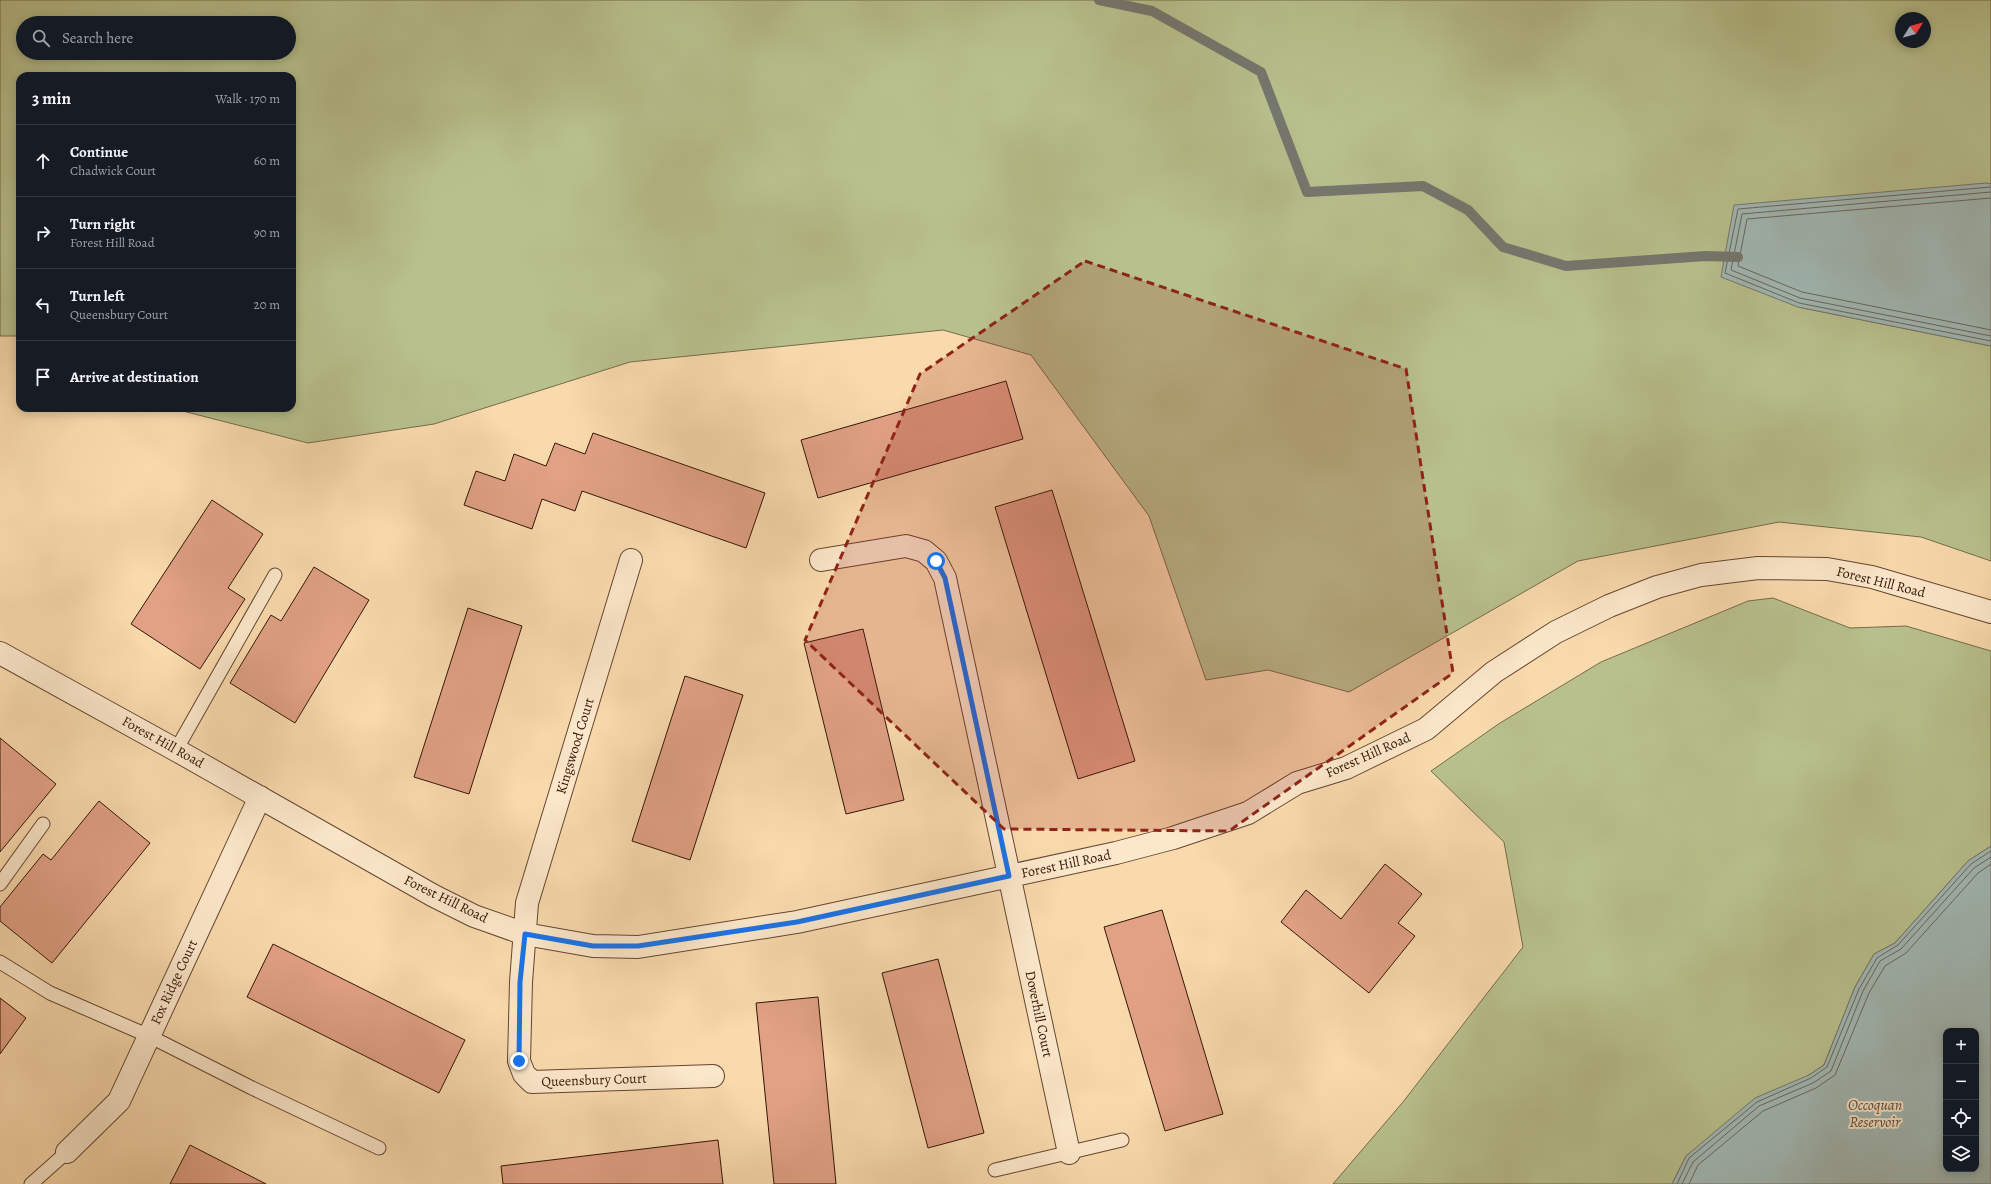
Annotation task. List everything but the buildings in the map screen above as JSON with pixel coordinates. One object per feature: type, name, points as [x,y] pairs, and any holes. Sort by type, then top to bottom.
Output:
[{"type":"street","name":"Doverhill Court","points":[[821,560],[906,546],[924,551],[936,561],[945,578],[1069,1153]]},
{"type":"street","name":"Kingswood Court","points":[[525,934],[527,903],[631,560]]},
{"type":"street","name":"Forest Hill Road","points":[[0,652],[260,796],[434,896],[474,916],[525,934],[593,946],[638,946],[797,922],[1116,853],[1173,838],[1248,813],[1298,783],[1346,768],[1426,729],[1494,672],[1556,632],[1608,606],[1657,587],[1701,575],[1758,568],[1827,569],[1872,577],[1991,612]]},
{"type":"street","name":"Fox Ridge Court","points":[[67,1152],[119,1101],[260,796]]},
{"type":"street","name":"Queensbury Court","points":[[525,934],[520,982],[519,1061],[524,1074],[532,1082],[713,1076]]},
{"type":"lane","points":[[176,750],[275,575]]},
{"type":"lane","points":[[0,884],[43,824]]},
{"type":"lane","points":[[0,962],[50,993],[149,1036],[252,1088],[379,1148]]},
{"type":"lane","points":[[995,1170],[1122,1140]]},
{"type":"lane","points":[[31,1184],[67,1152]]},
{"type":"highlighted area","points":[[1085,261],[1406,369],[1453,673],[1229,831],[1004,829],[805,640],[920,374]]},
{"type":"green space","points":[[0,0],[1991,0],[1991,184],[1986,183],[1798,307],[1991,346],[1991,561],[1921,537],[1779,522],[1578,561],[1349,692],[1268,670],[1206,680],[1149,516],[1031,355],[943,330],[630,362],[434,424],[308,443],[187,412],[296,412],[296,72],[16,72],[16,336],[0,336]]},
{"type":"green space","points":[[1773,598],[1850,628],[1906,626],[1991,651],[1991,846],[1968,861],[1895,943],[1874,954],[1855,987],[1824,1065],[1686,1156],[1672,1184],[1333,1184],[1403,1102],[1523,947],[1504,842],[1431,771],[1500,723],[1601,662],[1748,601]]},
{"type":"water","points":[[1986,183],[1991,184],[1991,346],[1798,307],[1721,277],[1734,205]]},
{"type":"water","name":"Occoquan Reservoir","points":[[1991,846],[1991,1184],[1672,1184],[1686,1156],[1755,1098],[1809,1075],[1824,1065],[1855,987],[1874,954],[1895,943],[1968,861]]},
{"type":"waterway","points":[[1099,0],[1152,11],[1261,72],[1307,192],[1423,186],[1468,210],[1503,247],[1566,266],[1705,256],[1738,257]]},
{"type":"route","points":[[519,1061],[520,982],[525,934],[593,946],[638,946],[797,922],[1009,876],[945,578],[936,561]]}]
